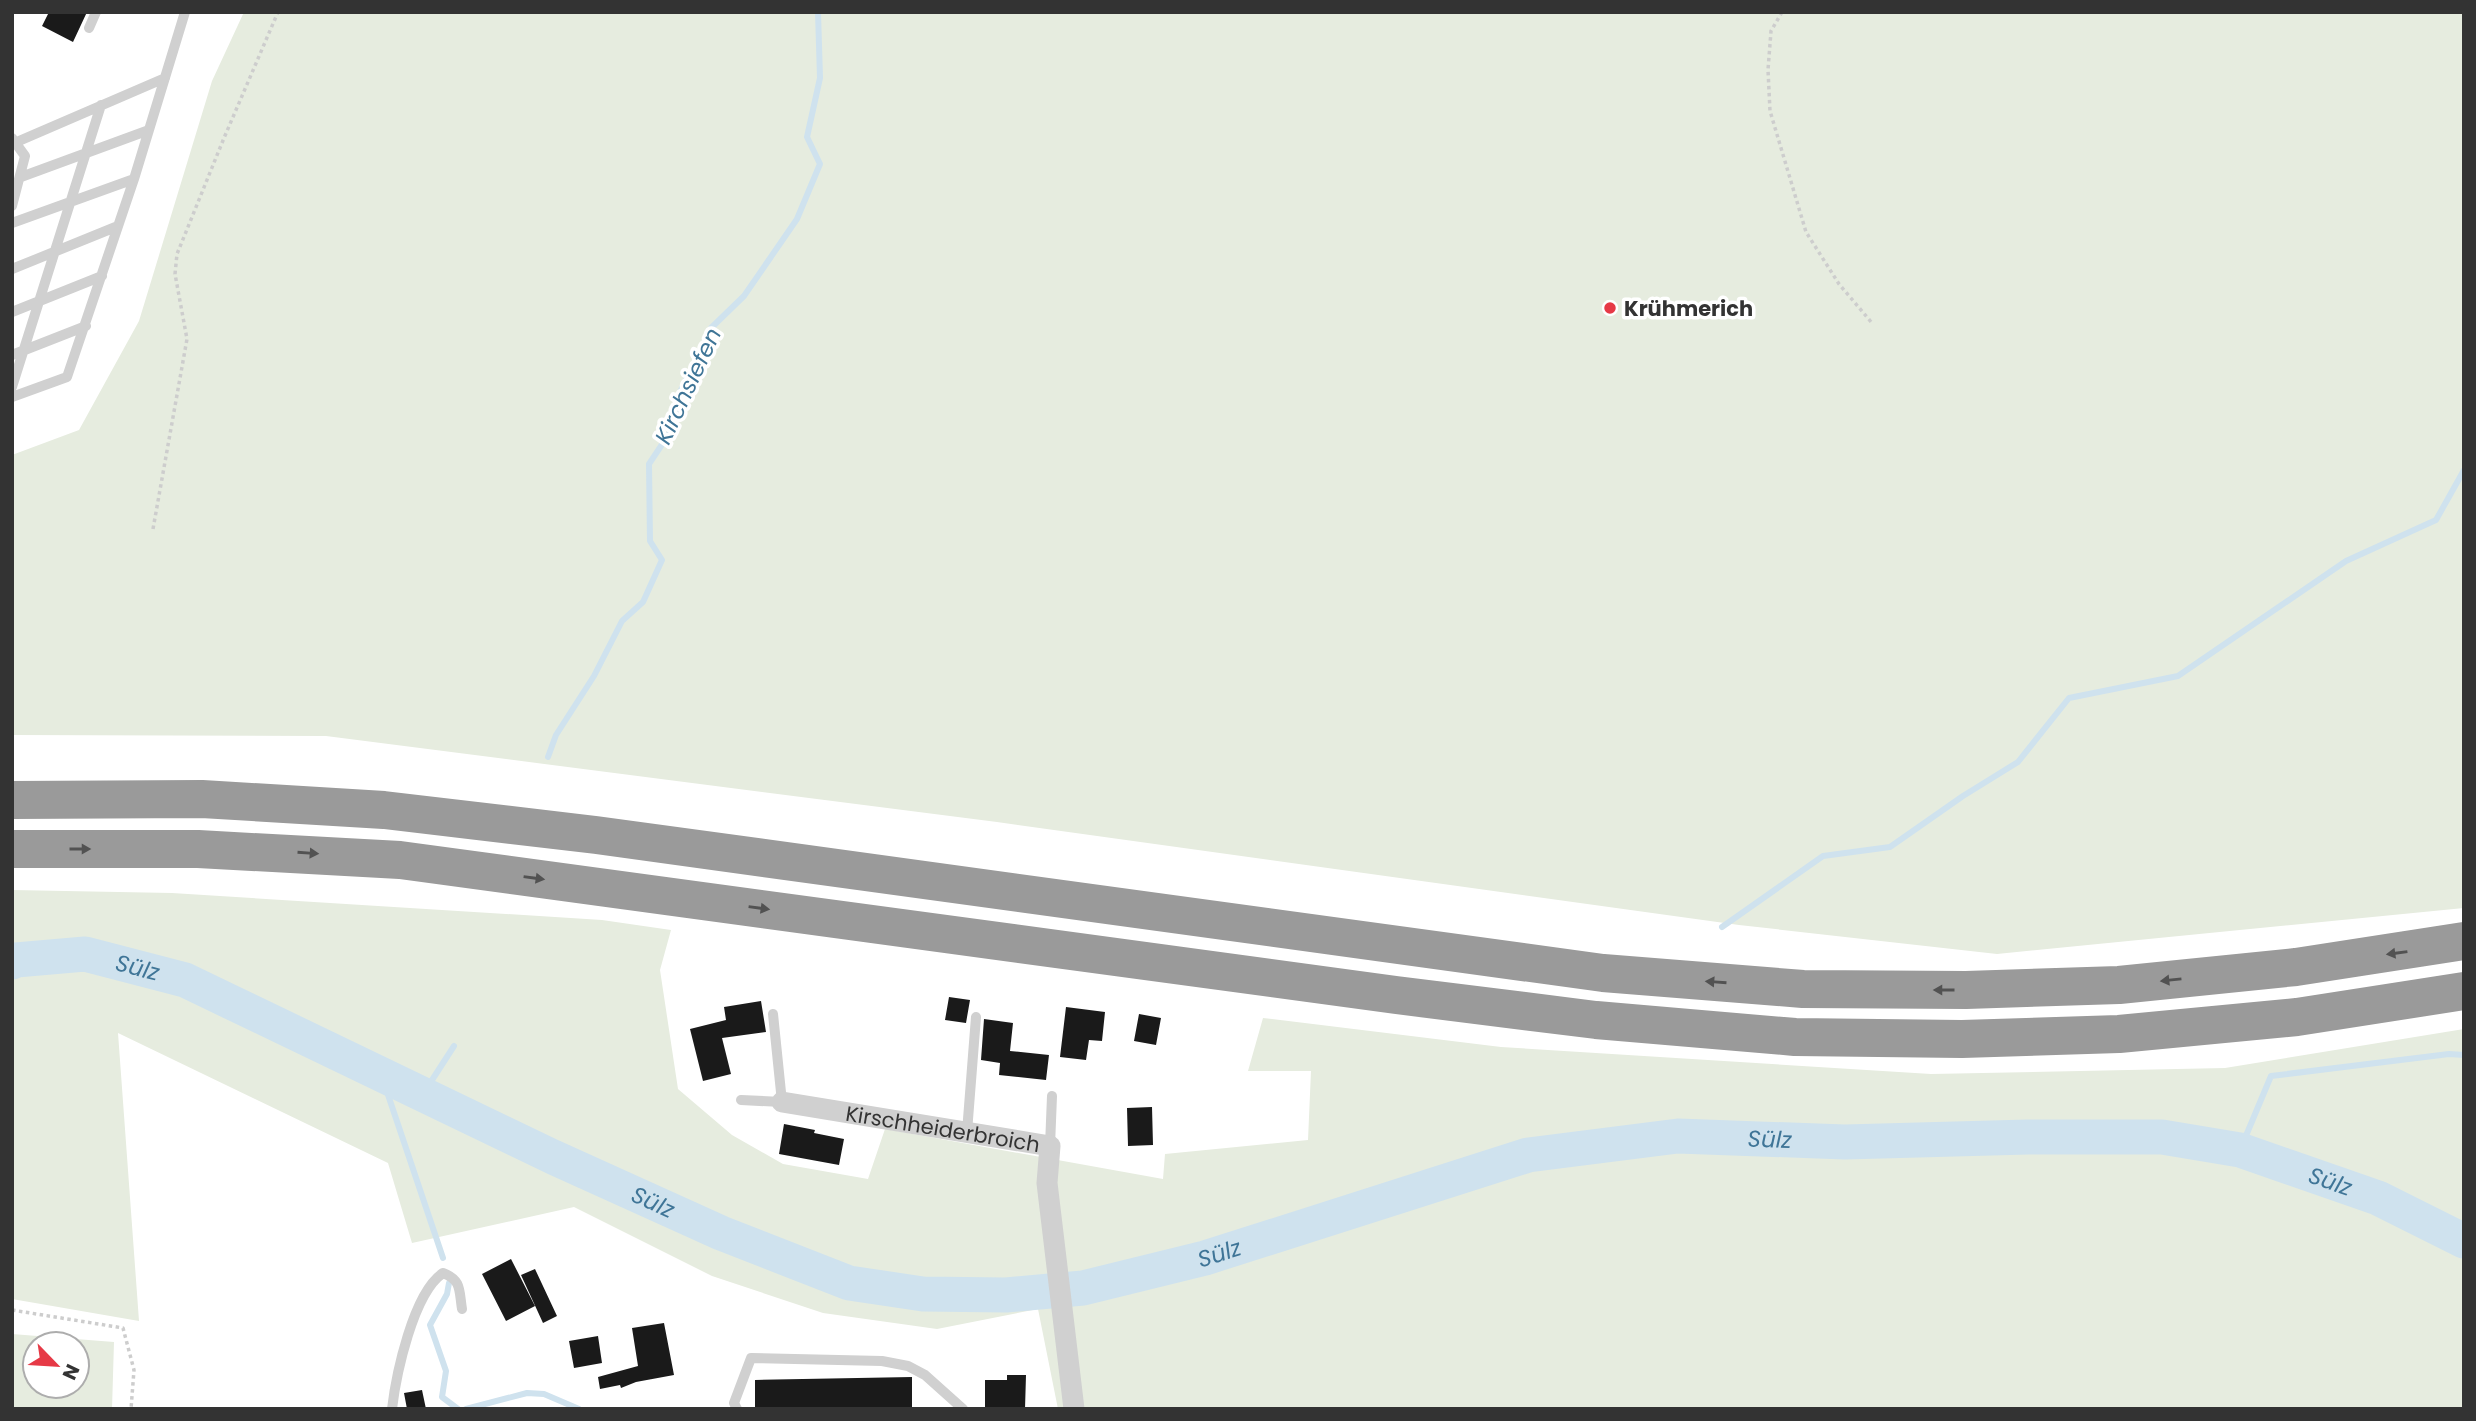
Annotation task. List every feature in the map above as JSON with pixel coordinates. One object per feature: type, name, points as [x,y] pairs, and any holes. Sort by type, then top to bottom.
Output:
[{"type":"highway","points":[[12,800],[202,799],[384,810],[609,837],[1603,973],[1803,989],[1966,990],[2119,985],[2296,967],[2464,941]]},
{"type":"highway","points":[[12,849],[198,849],[400,860],[1410,997],[1596,1020],[1795,1037],[1962,1039],[2119,1034],[2297,1017],[2464,991]]},
{"type":"street","name":"Kirschheiderbroich","points":[[782,1102],[1050,1146],[1047,1183],[1074,1409]]},
{"type":"lane","points":[[89,28],[96,12]]},
{"type":"lane","points":[[12,397],[67,377],[134,179],[186,12]]},
{"type":"lane","points":[[12,206],[25,156],[13,143],[165,78]]},
{"type":"lane","points":[[12,387],[18,353],[39,302],[101,105]]},
{"type":"lane","points":[[21,177],[149,130]]},
{"type":"lane","points":[[12,223],[134,179]]},
{"type":"lane","points":[[12,269],[118,226]]},
{"type":"lane","points":[[12,312],[102,276]]},
{"type":"lane","points":[[18,353],[86,326]]},
{"type":"lane","points":[[741,1100],[782,1102],[773,1014]]},
{"type":"lane","points":[[967,1132],[976,1017]]},
{"type":"lane","points":[[1050,1146],[1052,1096]]},
{"type":"lane","points":[[392,1409],[400,1360],[414,1318],[436,1278],[443,1273],[457,1281],[462,1309]]},
{"type":"lane","points":[[737,1409],[734,1403],[751,1358],[882,1360],[908,1366],[925,1375],[963,1409]]},
{"type":"path","points":[[153,529],[187,339],[175,274],[177,254],[223,138],[278,12]]},
{"type":"path","points":[[1782,12],[1771,32],[1768,70],[1770,111],[1806,232],[1839,284],[1871,323]]},
{"type":"path","points":[[12,1310],[122,1328],[134,1370],[131,1409]]},
{"type":"shaded area","points":[[244,12],[2464,12],[2464,908],[1997,954],[1739,925],[997,822],[326,736],[12,735],[12,455],[79,430],[139,321],[212,81]]},
{"type":"shaded area","points":[[12,890],[172,893],[602,920],[671,930],[660,970],[678,1089],[732,1135],[783,1164],[868,1179],[885,1129],[1163,1179],[1165,1154],[1308,1140],[1311,1071],[1248,1071],[1263,1018],[1501,1047],[1931,1074],[2225,1068],[2464,1029],[2464,1409],[1058,1409],[1038,1309],[937,1329],[823,1313],[712,1276],[574,1207],[412,1243],[388,1163],[118,1033],[139,1321],[12,1299]]},
{"type":"shaded area","points":[[12,1334],[21,1335],[21,1400],[91,1400],[91,1340],[114,1342],[112,1409],[12,1409]]},
{"type":"building","points":[[49,12],[87,12],[73,42],[42,26]]},
{"type":"building","points":[[949,997],[970,1000],[966,1023],[945,1020]]},
{"type":"building","points":[[761,1001],[766,1032],[722,1038],[731,1074],[703,1081],[690,1029],[726,1020],[724,1007]]},
{"type":"building","points":[[1066,1007],[1105,1012],[1102,1041],[1089,1040],[1086,1060],[1060,1057]]},
{"type":"building","points":[[1139,1014],[1161,1018],[1156,1045],[1134,1041]]},
{"type":"building","points":[[984,1019],[1013,1023],[1010,1051],[1049,1055],[1046,1080],[999,1075],[1000,1063],[981,1060]]},
{"type":"building","points":[[1152,1107],[1153,1145],[1128,1146],[1127,1108]]},
{"type":"building","points":[[784,1124],[844,1139],[839,1165],[779,1154]]},
{"type":"building","points":[[511,1259],[535,1306],[506,1321],[482,1274]]},
{"type":"building","points":[[535,1269],[557,1316],[543,1323],[521,1275]]},
{"type":"building","points":[[664,1323],[674,1375],[636,1382],[621,1388],[620,1385],[600,1389],[598,1377],[638,1366],[632,1328]]},
{"type":"building","points":[[598,1336],[602,1363],[574,1368],[569,1341]]},
{"type":"building","points":[[1007,1375],[1026,1375],[1025,1409],[985,1409],[985,1380],[1007,1380]]},
{"type":"building","points":[[912,1377],[912,1409],[755,1409],[755,1380]]},
{"type":"building","points":[[422,1390],[426,1409],[407,1409],[404,1393]]},
{"type":"waterway","name":"Kirchsiefen","points":[[548,757],[556,735],[594,676],[622,621],[643,602],[662,560],[650,541],[649,464],[673,428],[679,394],[711,328],[744,296],[797,219],[820,164],[807,137],[820,78],[818,12]]},
{"type":"waterway","points":[[1722,927],[1823,856],[1890,847],[1963,796],[2018,762],[2069,698],[2178,676],[2346,561],[2436,520],[2464,470]]},
{"type":"waterway","name":"Sülz","points":[[12,962],[85,954],[185,980],[553,1157],[721,1233],[849,1283],[923,1294],[1006,1295],[1083,1288],[1205,1258],[1528,1155],[1678,1136],[1845,1142],[2028,1137],[2162,1137],[2240,1150],[2378,1198],[2464,1241]]},
{"type":"waterway","name":"Kirchsiefen","points":[[423,1094],[454,1046]]},
{"type":"waterway","points":[[2240,1150],[2271,1076],[2449,1054],[2464,1055]]},
{"type":"waterway","points":[[381,1074],[443,1258]]},
{"type":"waterway","points":[[449,1283],[447,1294],[430,1325],[446,1371],[442,1397],[458,1409]]},
{"type":"waterway","points":[[466,1409],[527,1393],[544,1394],[579,1409]]},
{"type":"place","name":"Krühmerich","points":[[1610,308]]}]
